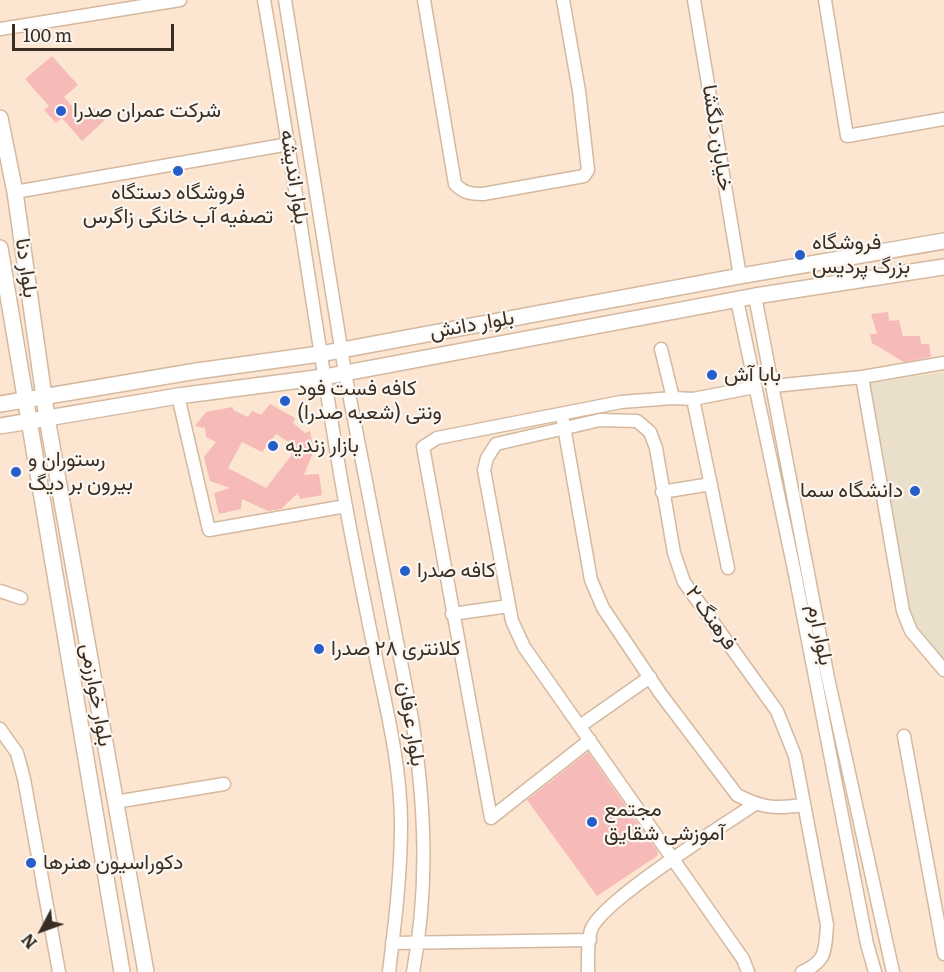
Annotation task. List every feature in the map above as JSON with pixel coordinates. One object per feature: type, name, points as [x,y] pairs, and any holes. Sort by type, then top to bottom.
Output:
[{"type":"main road","name":"بلوار دنا","points":[[0,118],[15,192],[47,418]]},
{"type":"main road","name":"بلوار دانش","points":[[0,404],[196,371],[320,354],[740,276],[944,241]]},
{"type":"main road","name":"بلوار دنا","points":[[0,248],[30,420]]},
{"type":"main road","name":"بلوار دانش","points":[[0,426],[178,396],[324,377],[755,296],[944,267]]},
{"type":"main road","name":"بلوار خوارزمی","points":[[47,418],[146,972]]},
{"type":"main road","name":"بلوار خوارزمی","points":[[30,420],[122,972]]},
{"type":"street","points":[[0,29],[180,0]]},
{"type":"street","name":"بلوار اندیشه","points":[[264,0],[289,144],[324,377]]},
{"type":"street","name":"بلوار اندیشه","points":[[285,0],[345,373]]},
{"type":"street","points":[[424,0],[455,184],[463,192],[470,194],[483,194],[584,176],[588,170],[579,91],[563,0]]},
{"type":"street","name":"خیابان دلگشا","points":[[694,0],[740,276]]},
{"type":"street","points":[[825,0],[847,136],[944,119]]},
{"type":"street","points":[[15,192],[289,144]]},
{"type":"street","name":"بلوار ارم","points":[[755,296],[828,678],[892,972]]},
{"type":"street","name":"بلوار ارم","points":[[737,300],[795,574],[867,944],[875,972]]},
{"type":"street","points":[[743,329],[744,324],[752,319],[760,323],[761,328]]},
{"type":"street","points":[[661,350],[673,398]]},
{"type":"street","points":[[773,386],[862,377],[944,363]]},
{"type":"street","name":"بلوار عرفان","points":[[345,373],[419,768],[424,827],[418,944],[413,972]]},
{"type":"street","name":"بلوار عرفان","points":[[324,377],[346,506],[389,721],[396,772],[401,823],[398,899],[389,972]]},
{"type":"street","points":[[862,377],[903,611],[911,631],[944,670]]},
{"type":"street","points":[[590,740],[491,818],[423,447],[437,438],[621,402],[673,398],[693,399],[755,387]]},
{"type":"street","points":[[178,396],[209,530],[346,506]]},
{"type":"street","points":[[693,399],[728,568]]},
{"type":"street","points":[[562,413],[591,579],[603,608],[650,677],[737,795],[755,804],[780,808],[803,805]]},
{"type":"street","name":"فرهنگ ۲","points":[[509,606],[484,470],[487,458],[496,444],[600,420],[637,421],[650,432],[656,448],[674,553],[684,582],[777,711],[795,756],[827,925],[825,951],[815,966],[802,972]]},
{"type":"street","points":[[662,492],[711,484]]},
{"type":"street","points":[[0,591],[21,598]]},
{"type":"street","points":[[452,614],[509,606],[512,621],[524,647],[743,959],[748,972]]},
{"type":"street","points":[[580,726],[650,677]]},
{"type":"street","points":[[0,729],[17,753],[24,778],[57,972]]},
{"type":"street","points":[[904,736],[940,912],[944,954]]},
{"type":"street","points":[[115,802],[224,784]]},
{"type":"street","points":[[837,790],[852,785]]},
{"type":"street","points":[[588,972],[591,930],[601,913],[674,859],[755,804]]},
{"type":"street","points":[[392,943],[590,940]]},
{"type":"shaded area","name":"دانشگاه سما","points":[[944,372],[944,662],[920,634],[910,617],[866,384]]},
{"type":"building","points":[[52,56],[78,85],[64,97],[83,118],[94,108],[105,120],[82,141],[62,118],[56,123],[44,110],[49,106],[25,79]]},
{"type":"building","points":[[888,312],[889,321],[899,320],[903,336],[920,336],[921,344],[929,344],[931,357],[904,362],[872,343],[870,334],[877,334],[871,314]]},
{"type":"building","points":[[270,404],[295,418],[293,423],[305,433],[310,431],[314,450],[304,475],[319,474],[322,495],[300,499],[298,493],[281,509],[268,511],[242,499],[241,509],[219,514],[214,493],[230,488],[210,481],[204,457],[216,442],[206,437],[205,428],[195,426],[206,412],[233,407],[233,410],[248,417],[252,411],[261,415]],"holes":[[[276,434],[293,445],[291,456],[266,488],[228,468],[242,442],[262,452]]]},
{"type":"building","name":"مجتمع آموزشی شقایق","points":[[588,752],[658,852],[657,856],[597,896],[527,800]]},
{"type":"place","name":"شرکت عمران صدرا","points":[[61,111]]},
{"type":"place","name":"فروشگاه دستگاه تصفیه آب خانگی زاگرس","points":[[178,171]]},
{"type":"place","name":"فروشگاه بزرگ پردیس","points":[[800,255]]},
{"type":"place","name":"بابا آش","points":[[712,375]]},
{"type":"place","name":"کافه فست فود ونتی (شعبه صدرا)","points":[[285,401]]},
{"type":"place","name":"بازار زندیه","points":[[273,446]]},
{"type":"place","name":"رستوران و بیرون بر دیگ","points":[[16,472]]},
{"type":"place","name":"دانشگاه سما","points":[[915,491]]},
{"type":"place","name":"کافه صدرا","points":[[405,571]]},
{"type":"place","name":"کلانتری ۲۸ صدرا","points":[[319,649]]},
{"type":"place","name":"مجتمع آموزشی شقایق","points":[[592,822]]},
{"type":"place","name":"دکوراسیون هنرها","points":[[31,863]]}]
